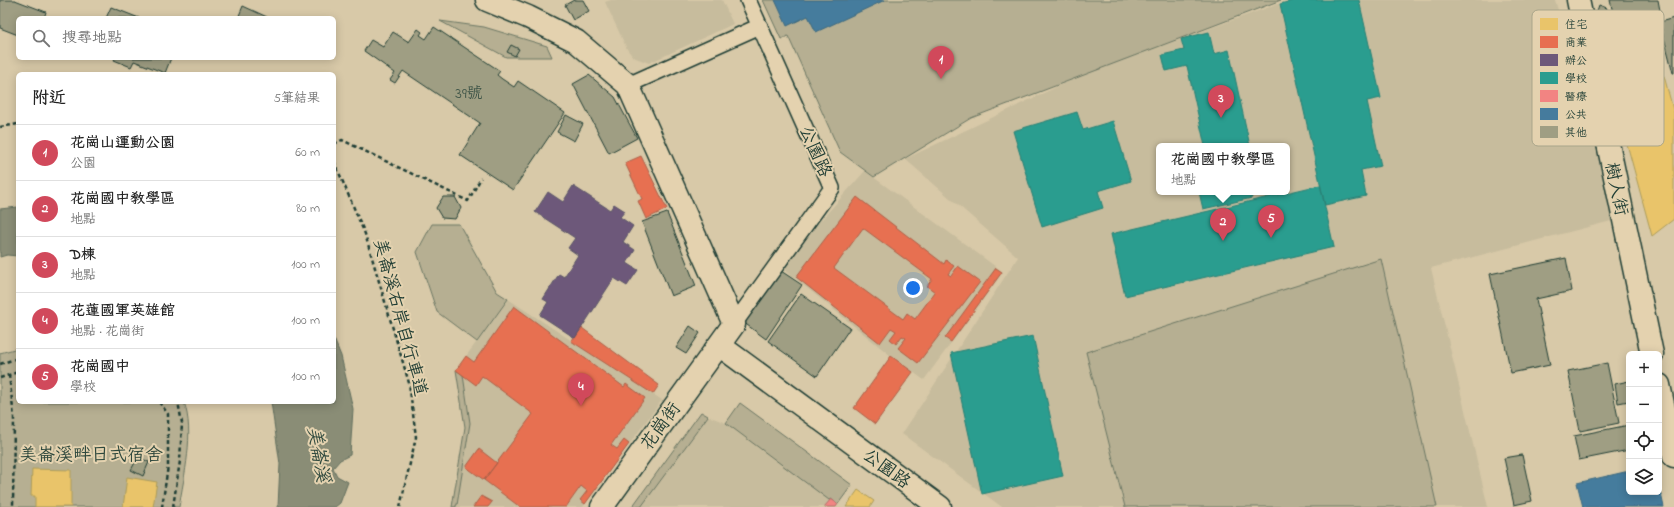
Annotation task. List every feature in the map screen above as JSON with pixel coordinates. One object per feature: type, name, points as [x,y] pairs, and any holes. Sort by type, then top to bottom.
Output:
[{"type":"street","points":[[487,0],[528,17],[576,41],[628,85],[734,324]]},
{"type":"street","name":"樹人街","points":[[1578,0],[1580,10]]},
{"type":"street","name":"樹人街","points":[[1609,146],[1651,351]]},
{"type":"street","name":"公園路","points":[[734,324],[719,345],[940,507]]},
{"type":"street","name":"花崗街","points":[[602,507],[719,345]]},
{"type":"street","points":[[1659,387],[1674,456]]},
{"type":"lane","name":"公園路","points":[[734,324],[832,188],[748,0]]},
{"type":"lane","points":[[628,85],[760,26]]},
{"type":"path","points":[[0,127],[16,124]]},
{"type":"path","points":[[336,143],[342,140],[468,201],[481,178]]},
{"type":"path","name":"美崙溪右岸自行車道","points":[[336,166],[365,234],[409,383],[416,437],[400,507]]},
{"type":"path","points":[[0,364],[16,359]]},
{"type":"path","points":[[0,378],[16,373]]},
{"type":"path","points":[[9,375],[14,417],[13,507]]},
{"type":"path","points":[[160,404],[168,414],[168,466],[162,507]]},
{"type":"path","points":[[173,507],[180,461],[182,423],[178,404]]},
{"type":"shaded area","points":[[611,0],[722,0],[733,24],[649,63],[633,57],[627,49],[605,2]]},
{"type":"shaded area","points":[[1289,0],[1555,0],[1558,10],[1532,10],[1532,146],[1598,146],[1619,219],[1431,268],[1488,507],[1002,507],[902,434],[1018,257],[905,159],[1088,72]]},
{"type":"shaded area","points":[[865,171],[1003,272],[924,380],[891,356],[780,266]]},
{"type":"shaded area","points":[[508,299],[662,400],[583,507],[452,507],[465,427],[456,370]]},
{"type":"shaded area","points":[[740,403],[852,485],[836,507],[632,507],[701,412],[726,423]]},
{"type":"green space","points":[[763,0],[1281,0],[971,118],[874,177],[840,152],[788,36],[781,39]]},
{"type":"green space","points":[[440,21],[484,27],[547,46],[552,57],[506,57]]},
{"type":"green space","points":[[432,224],[459,224],[497,292],[508,299],[477,342],[437,312],[417,252]]},
{"type":"green space","points":[[1381,259],[1437,507],[1125,507],[1086,352]]},
{"type":"green space","name":"美崙溪畔日式宿舍","points":[[16,349],[16,404],[184,404],[189,427],[189,441],[179,507],[0,507],[0,353]]},
{"type":"green space","points":[[456,370],[463,375],[470,423],[457,505],[456,507],[452,507],[465,427]]},
{"type":"green space","points":[[740,403],[852,485],[838,504],[831,499],[829,500],[726,423]]},
{"type":"green space","points":[[701,412],[708,416],[641,507],[632,507]]},
{"type":"water","points":[[16,207],[16,256],[7,255],[0,257],[0,209]]},
{"type":"water","name":"美崙溪","points":[[336,344],[341,356],[353,409],[350,455],[340,460],[333,468],[337,476],[348,482],[340,503],[335,507],[278,507],[280,464],[271,404],[336,404]]},
{"type":"building: 住宅","points":[[1664,76],[1674,113],[1674,219],[1652,236],[1628,146],[1664,146]]},
{"type":"building: 住宅","points":[[32,469],[71,470],[71,507],[35,507],[35,496],[31,496]]},
{"type":"building: 住宅","points":[[127,477],[157,482],[153,507],[123,507]]},
{"type":"building: 住宅","points":[[858,490],[874,501],[870,507],[846,507]]},
{"type":"building: 商業","points":[[641,156],[667,209],[646,219],[638,201],[642,199],[625,163]]},
{"type":"building: 商業","points":[[857,197],[944,264],[946,260],[954,266],[948,274],[951,276],[958,266],[980,282],[918,363],[898,348],[906,338],[902,336],[896,344],[890,339],[896,331],[891,328],[880,343],[796,277]],"holes":[[[863,228],[932,279],[927,286],[935,292],[915,319],[907,313],[903,319],[834,268]]]},
{"type":"building: 商業","points":[[996,268],[1002,272],[951,342],[945,338]]},
{"type":"building: 商業","points":[[514,306],[624,387],[626,384],[645,398],[611,445],[617,449],[624,440],[629,444],[585,504],[580,500],[587,491],[581,486],[566,507],[520,507],[484,480],[533,414],[482,376],[476,385],[456,370],[466,356],[474,362]]},
{"type":"building: 商業","points":[[582,328],[659,385],[653,394],[571,341]]},
{"type":"building: 商業","points":[[891,356],[913,372],[875,424],[854,408]]},
{"type":"building: 商業","points":[[479,449],[497,463],[484,480],[466,467]]},
{"type":"building: 商業","points":[[481,496],[492,502],[488,507],[473,507]]},
{"type":"building: 辦公","points":[[573,186],[610,210],[614,204],[625,211],[620,217],[633,226],[623,242],[635,250],[627,263],[638,270],[627,286],[614,278],[575,338],[540,315],[548,302],[543,299],[559,274],[564,277],[578,255],[568,248],[575,238],[535,212],[548,192],[563,202]]},
{"type":"building: 學校","points":[[1296,0],[1359,0],[1381,98],[1367,101],[1381,166],[1361,170],[1366,196],[1325,205],[1280,4]]},
{"type":"building: 學校","points":[[1209,32],[1214,54],[1229,50],[1249,143],[1204,143],[1187,66],[1166,71],[1162,55],[1184,50],[1181,39]]},
{"type":"building: 學校","points":[[1077,112],[1083,130],[1113,121],[1131,181],[1098,191],[1103,208],[1042,227],[1013,131]]},
{"type":"building: 學校","points":[[1320,185],[1334,247],[1125,296],[1111,234],[1277,195],[1290,195],[1290,192]]},
{"type":"building: 學校","points":[[1200,195],[1251,195],[1252,198],[1203,209]]},
{"type":"building: 學校","points":[[1033,336],[1063,476],[982,494],[951,353]]},
{"type":"building: 醫療","points":[[831,499],[838,504],[836,507],[824,507]]},
{"type":"building: 公共","points":[[775,0],[885,0],[816,32],[808,16],[787,26]]},
{"type":"building: 公共","points":[[1626,472],[1626,495],[1661,495],[1664,507],[1583,507],[1577,483]]},
{"type":"building: 其他","points":[[0,0],[15,0],[46,12],[45,16],[16,16],[16,34],[0,28]]},
{"type":"building: 其他","points":[[574,0],[583,0],[589,11],[573,20],[565,5]]},
{"type":"building: 其他","points":[[1610,0],[1658,0],[1660,10],[1612,10]]},
{"type":"building: 其他","points":[[1599,5],[1607,8],[1606,10],[1597,10]]},
{"type":"building: 其他","points":[[243,6],[265,16],[239,16]]},
{"type":"building: 其他","points":[[111,7],[134,16],[107,16]]},
{"type":"building: 其他","points":[[1674,18],[1674,73],[1664,38],[1664,21]]},
{"type":"building: 其他","points":[[434,27],[500,71],[497,75],[514,87],[518,81],[565,113],[513,190],[460,155],[480,123],[403,71],[395,83],[390,80],[395,73],[364,51],[371,40],[383,47],[393,32],[409,42],[418,29],[422,32],[420,35],[426,39]]},
{"type":"building: 其他","points":[[511,45],[519,49],[515,56],[507,52]]},
{"type":"building: 其他","points":[[114,60],[170,60],[165,72],[134,61],[131,67]]},
{"type":"building: 其他","points":[[589,75],[615,97],[637,138],[609,153],[573,84]]},
{"type":"building: 其他","points":[[566,115],[583,124],[574,141],[557,132]]},
{"type":"building: 其他","points":[[443,197],[455,197],[461,208],[455,219],[442,218],[436,208]]},
{"type":"building: 其他","points":[[667,213],[696,286],[671,296],[642,222]]},
{"type":"building: 其他","points":[[1566,258],[1572,291],[1536,299],[1550,365],[1511,373],[1490,274]]},
{"type":"building: 其他","points":[[778,269],[802,285],[766,339],[743,322]]},
{"type":"building: 其他","points":[[801,294],[850,328],[817,376],[768,341]]},
{"type":"building: 其他","points":[[690,326],[700,333],[686,354],[676,348]]},
{"type":"building: 其他","points":[[1607,363],[1619,423],[1580,431],[1568,371]]},
{"type":"building: 其他","points":[[1626,382],[1626,402],[1618,403],[1615,384]]},
{"type":"building: 其他","points":[[1626,426],[1626,451],[1579,460],[1574,436]]},
{"type":"building: 其他","points":[[1522,455],[1532,501],[1514,505],[1504,458]]},
{"type":"building: 其他","points":[[138,457],[149,462],[143,476],[131,470]]},
{"type":"place","name":"花崗山運動公園","points":[[941,79]]},
{"type":"place","name":"D棟","points":[[1221,118]]},
{"type":"place","name":"花崗國中","points":[[1271,238]]},
{"type":"place","name":"花崗國中教學區","points":[[1223,241]]},
{"type":"place","name":"花蓮國軍英雄館","points":[[581,406]]}]
